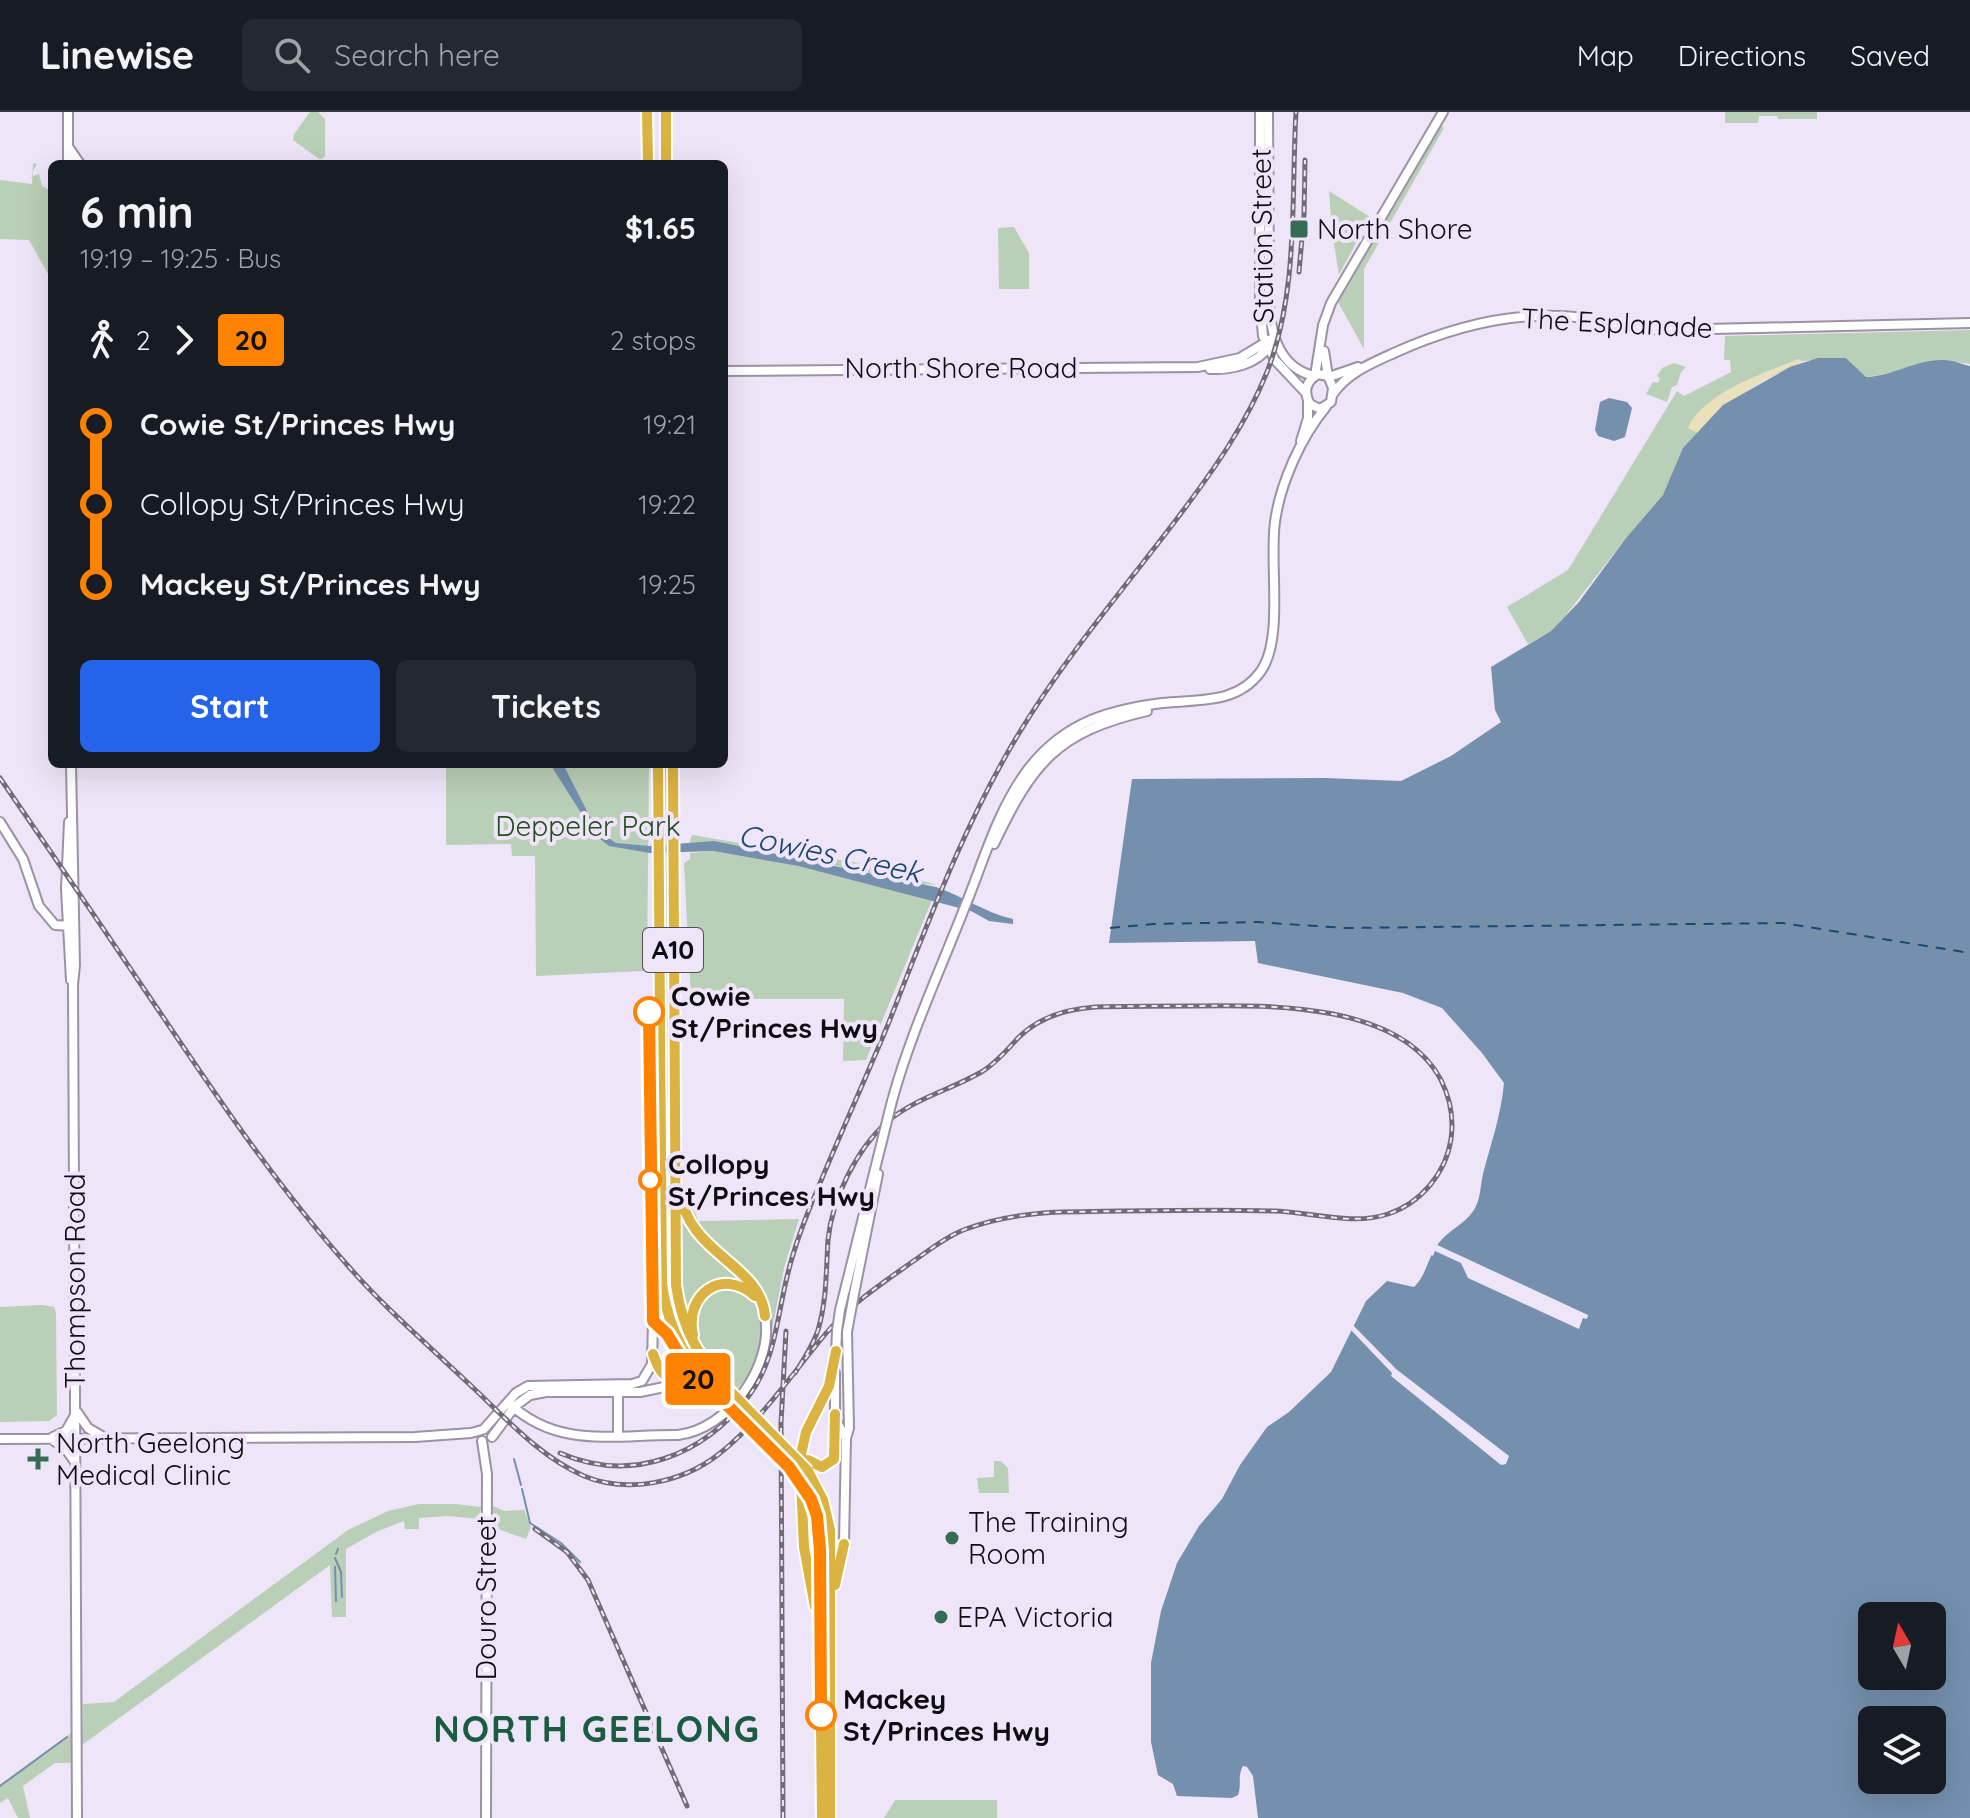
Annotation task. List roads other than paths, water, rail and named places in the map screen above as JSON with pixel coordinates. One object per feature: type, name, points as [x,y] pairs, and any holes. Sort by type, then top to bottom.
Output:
[{"type":"highway","points":[[647,112],[648,160]]},
{"type":"highway","points":[[666,112],[666,160]]},
{"type":"highway","name":"A10","points":[[658,768],[662,1284],[672,1328],[686,1356],[718,1399]]},
{"type":"highway","name":"A10","points":[[673,768],[675,1273],[678,1299],[686,1330],[703,1360],[731,1392],[808,1466]]},
{"type":"highway","points":[[660,1127],[674,1127]]},
{"type":"highway","points":[[674,1154],[681,1200],[689,1223],[701,1239],[754,1286],[763,1302],[765,1316]]},
{"type":"highway","points":[[660,1240],[653,1321],[667,1334],[690,1372],[789,1467],[807,1491],[818,1526],[820,1641]]},
{"type":"highway","points":[[703,1360],[693,1335],[691,1318],[695,1303],[705,1292],[720,1285],[743,1287],[757,1298],[765,1316]]},
{"type":"highway","points":[[830,1818],[825,1659],[804,1547],[800,1471],[803,1439],[829,1386],[836,1351]]},
{"type":"highway","points":[[653,1354],[664,1375],[718,1399]]},
{"type":"highway","points":[[818,1410],[835,1400]]},
{"type":"highway","points":[[822,1818],[825,1659],[830,1607],[828,1520],[820,1491],[808,1466],[822,1467],[834,1459],[835,1414]]},
{"type":"highway","points":[[830,1607],[844,1544]]},
{"type":"main road","points":[[68,112],[68,160]]},
{"type":"main road","name":"Station Street","points":[[1260,112],[1260,300],[1269,344],[1307,397]]},
{"type":"main road","name":"Station Street","points":[[1268,112],[1269,344],[1296,369],[1314,376]]},
{"type":"main road","points":[[846,1438],[838,1427],[835,1414],[840,1310],[895,1089],[996,825],[1031,765],[1065,738],[1123,717],[1166,707],[1219,703],[1245,692],[1261,678],[1271,659],[1276,630],[1275,521],[1308,418],[1308,383],[1314,376],[1326,314],[1443,112]]},
{"type":"main road","points":[[68,148],[77,160]]},
{"type":"main road","points":[[1297,457],[1315,421],[1331,402],[1333,394],[1324,355],[1326,330],[1357,261]]},
{"type":"main road","name":"The Esplanade","points":[[1333,394],[1344,380],[1368,365],[1437,334],[1523,316],[1578,317],[1666,330],[1970,323]]},
{"type":"main road","name":"North Shore Road","points":[[728,371],[1220,369],[1261,356],[1269,344]]},
{"type":"main road","name":"The Esplanade","points":[[1328,376],[1368,365]]},
{"type":"main road","points":[[1314,376],[1328,376]]},
{"type":"main road","points":[[1307,397],[1317,408],[1326,407]]},
{"type":"main road","name":"Thompson Road","points":[[71,768],[67,835],[73,985],[77,1818]]},
{"type":"main road","points":[[0,822],[23,859],[40,908],[69,925]]},
{"type":"main road","points":[[844,1544],[846,1438],[849,1428],[847,1332],[883,1137]]},
{"type":"main road","points":[[511,1405],[538,1424],[569,1435],[683,1434],[695,1431],[714,1420],[745,1391],[753,1378],[765,1343],[765,1316]]},
{"type":"main road","points":[[618,1388],[642,1381],[650,1369],[653,1321]]},
{"type":"main road","points":[[0,1439],[415,1437],[471,1433],[486,1436],[493,1422],[511,1405],[543,1384],[640,1392],[680,1384]]},
{"type":"main road","points":[[618,1388],[618,1436]]},
{"type":"main road","points":[[835,1400],[848,1400]]},
{"type":"main road","points":[[47,1439],[65,1432],[75,1411],[87,1427],[106,1439]]},
{"type":"main road","name":"Douro Street","points":[[486,1436],[486,1818]]},
{"type":"main road","points":[[47,1439],[65,1448],[75,1463]]},
{"type":"water","points":[[1818,358],[1846,358],[1866,377],[1934,360],[1970,366],[1970,1818],[1258,1818],[1253,1776],[1243,1766],[1238,1795],[1232,1798],[1177,1796],[1173,1784],[1158,1775],[1151,1742],[1151,1663],[1161,1611],[1177,1563],[1267,1427],[1289,1412],[1331,1372],[1366,1301],[1387,1281],[1414,1287],[1438,1244],[1474,1210],[1504,1083],[1442,1008],[1403,993],[1258,963],[1255,941],[1109,943],[1132,779],[1326,778],[1401,781],[1451,756],[1501,722],[1495,710],[1491,667],[1551,631],[1579,602],[1626,538],[1663,495],[1683,448],[1723,405],[1790,367]]},
{"type":"water","points":[[1609,398],[1627,402],[1632,408],[1625,437],[1614,441],[1598,436],[1595,430],[1600,402]]},
{"type":"water","name":"Cowies Creek","points":[[553,768],[565,768],[590,817],[604,835],[616,843],[649,846],[714,841],[936,887],[1013,919],[1013,924],[989,921],[971,911],[798,866],[713,851],[650,853],[609,846],[595,835]]},
{"type":"waterway","points":[[514,1459],[521,1485]]},
{"type":"waterway","points":[[522,1489],[530,1523],[561,1543],[580,1562]]},
{"type":"waterway","points":[[336,1554],[338,1549]]},
{"type":"waterway","points":[[335,1558],[341,1572],[342,1597]]},
{"type":"waterway","points":[[335,1567],[336,1601]]},
{"type":"waterway","points":[[0,1786],[67,1737]]},
{"type":"railway","points":[[560,1453],[613,1466],[664,1459],[710,1435],[730,1418],[757,1383],[770,1353],[791,1262],[805,1220],[982,800],[1021,730],[1058,674],[1218,462],[1250,410],[1267,372],[1277,341],[1289,276],[1296,112]]},
{"type":"railway","points":[[1299,272],[1305,160]]},
{"type":"railway","points":[[0,778],[225,1108],[272,1173],[349,1267],[522,1434],[567,1468],[601,1481],[636,1485],[654,1483],[688,1472],[719,1454],[763,1411],[848,1311],[933,1247],[966,1229],[1014,1217],[1062,1212],[1274,1211],[1360,1219],[1400,1209],[1430,1185],[1448,1152],[1452,1116],[1441,1080],[1422,1054],[1395,1035],[1330,1013],[1257,1006],[1095,1007],[1044,1019],[1026,1031],[983,1071],[898,1114],[865,1146],[847,1176],[830,1224],[821,1319],[814,1341],[795,1373]]},
{"type":"railway","points":[[783,1818],[781,1423],[786,1331]]},
{"type":"railway","points":[[535,1529],[567,1552],[588,1580],[687,1806]]},
{"type":"place","name":"North Shore","points":[[1299,229]]},
{"type":"place","name":"Cowie St/Princes Hwy","points":[[649,1012]]},
{"type":"place","name":"Collopy St/Princes Hwy","points":[[650,1180]]},
{"type":"place","name":"North Geelong Medical Clinic","points":[[38,1459]]},
{"type":"place","name":"The Training Room","points":[[952,1538]]},
{"type":"place","name":"EPA Victoria","points":[[941,1617]]},
{"type":"place","name":"Mackey St/Princes Hwy","points":[[821,1715]]},
{"type":"district","name":"NORTH GEELONG","points":[[597,1729]]},
{"type":"park label","name":"Deppeler Park","points":[[588,826]]}]
